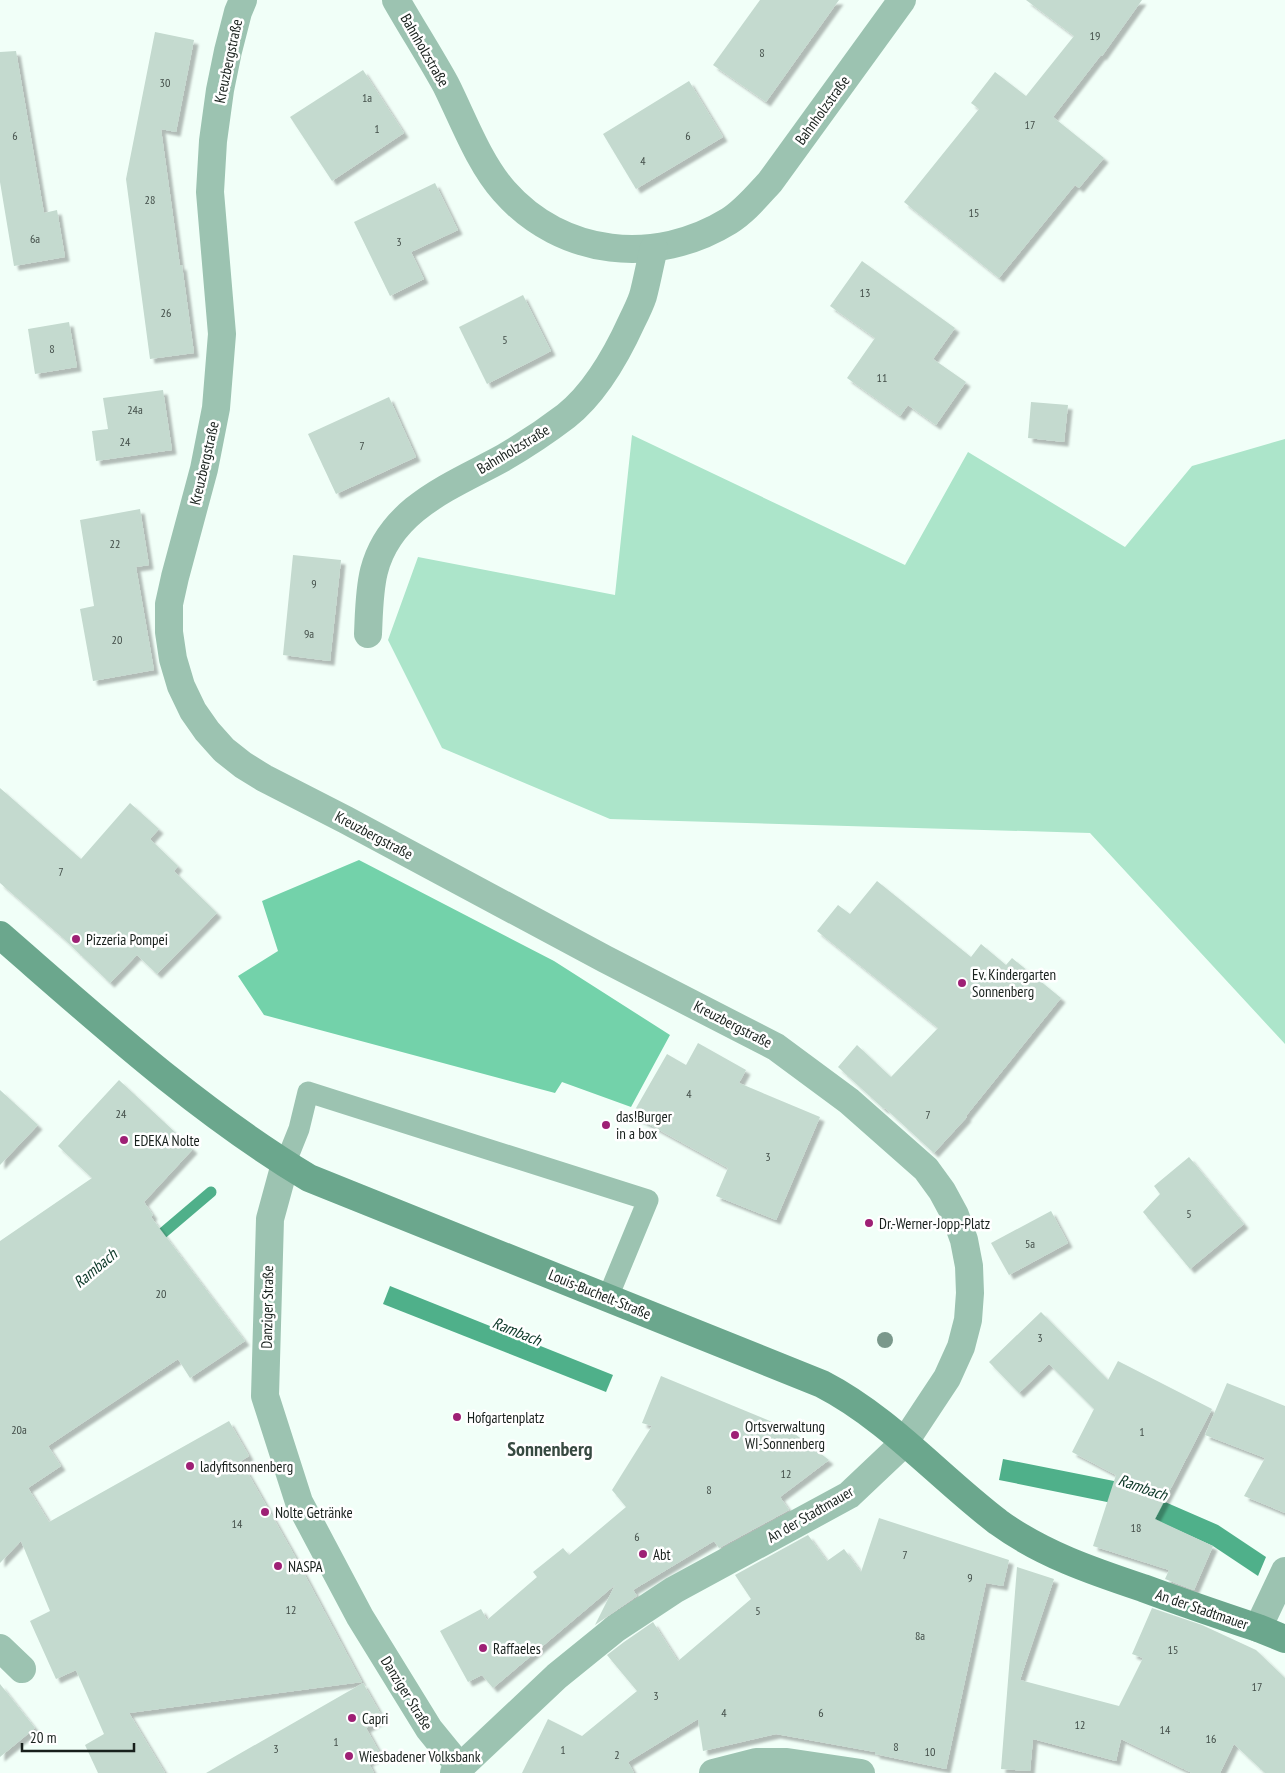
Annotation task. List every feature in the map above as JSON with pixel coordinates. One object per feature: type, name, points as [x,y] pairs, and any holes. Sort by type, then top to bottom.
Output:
[{"type":"main road","points":[[0,935],[174,1084],[285,1164]]},
{"type":"main road","name":"Louis-Buchelt-Straße","points":[[285,1164],[309,1178],[822,1384],[855,1403],[904,1443]]},
{"type":"main road","name":"An der Stadtmauer","points":[[904,1443],[998,1522],[1051,1554],[1086,1569],[1285,1639]]},
{"type":"street","name":"Kreuzbergstraße","points":[[243,0],[228,51],[213,141],[210,192],[222,334],[216,408],[204,468],[175,576],[170,604],[170,641],[181,686],[193,711],[207,731],[224,750],[243,765],[264,778],[776,1047],[849,1101],[926,1170],[942,1191],[955,1214],[964,1240],[969,1266],[968,1320],[961,1347],[947,1378],[904,1443]]},
{"type":"street","name":"Bahnholzstraße","points":[[396,0],[445,84],[488,169],[504,191],[524,210],[546,226],[572,238],[598,246],[626,250],[654,248],[681,243],[707,233],[730,220],[752,202],[770,182],[902,0]]},
{"type":"street","name":"Bahnholzstraße","points":[[368,634],[370,589],[374,570],[381,551],[391,534],[405,517],[422,503],[505,456],[567,415],[593,387],[620,349],[642,298],[654,248]]},
{"type":"street","name":"Danziger Straße","points":[[285,1164],[270,1219],[265,1396],[299,1502],[360,1617],[429,1729],[465,1771]]},
{"type":"street","name":"An der Stadtmauer","points":[[465,1771],[557,1676],[615,1629],[674,1590],[849,1494],[904,1443]]},
{"type":"street","name":"An der Stadtmauer","points":[[1258,1628],[1285,1572]]},
{"type":"street","points":[[0,1648],[22,1669]]},
{"type":"street","points":[[713,1773],[756,1762],[787,1762],[861,1773]]},
{"type":"lane","points":[[285,1164],[299,1129],[308,1092],[648,1200],[608,1298]]},
{"type":"shaded area","points":[[632,435],[905,565],[968,452],[1125,547],[1192,466],[1285,439],[1285,1044],[1090,833],[610,819],[442,748],[388,640],[418,557],[615,595]]},
{"type":"shaded area","points":[[359,860],[554,961],[670,1035],[631,1107],[562,1082],[555,1093],[264,1015],[238,976],[278,951],[262,901]]},
{"type":"shaded area","points":[[390,1286],[613,1375],[606,1392],[383,1304]]},
{"type":"shaded area","points":[[1003,1459],[1119,1482],[1218,1525],[1266,1557],[1258,1576],[1213,1546],[1131,1509],[1107,1502],[999,1480]]},
{"type":"building","points":[[760,0],[839,0],[766,102],[713,65]]},
{"type":"building","points":[[1026,0],[1142,0],[1102,56],[1053,117],[1104,158],[1079,188],[1075,185],[999,278],[904,202],[979,109],[971,103],[995,72],[1026,96],[1074,36]]},
{"type":"building","points":[[155,32],[194,40],[176,132],[161,129],[194,353],[150,359],[126,179]]},
{"type":"building","points":[[16,51],[44,213],[57,210],[65,257],[14,266],[0,182],[0,52]]},
{"type":"building","points":[[363,70],[404,133],[332,181],[290,117]]},
{"type":"building","points":[[689,81],[723,137],[636,189],[603,134]]},
{"type":"building","points":[[435,183],[458,230],[411,252],[424,279],[390,296],[354,222]]},
{"type":"building","points":[[862,261],[955,328],[933,359],[966,382],[936,425],[908,405],[900,416],[847,378],[875,338],[830,306]]},
{"type":"building","points":[[523,295],[551,351],[487,384],[459,327]]},
{"type":"building","points":[[69,322],[77,367],[35,374],[28,329]]},
{"type":"building","points":[[163,390],[172,450],[96,461],[92,431],[108,429],[103,398]]},
{"type":"building","points":[[389,397],[416,457],[336,494],[308,434]]},
{"type":"building","points":[[1031,402],[1068,405],[1064,442],[1028,438]]},
{"type":"building","points":[[140,509],[149,565],[136,567],[154,670],[93,681],[80,609],[94,606],[80,520]]},
{"type":"building","points":[[293,555],[341,560],[330,661],[283,655]]},
{"type":"building","points":[[0,788],[81,859],[130,803],[159,829],[150,839],[178,866],[174,871],[217,913],[157,974],[137,955],[110,983],[63,938],[0,883]]},
{"type":"building","name":"Ev. Kindergarten Sonnenberg","points":[[877,881],[971,957],[981,944],[1006,965],[1012,958],[1061,998],[967,1117],[934,1153],[838,1067],[857,1045],[891,1077],[938,1028],[817,931],[838,905],[850,914]]},
{"type":"building","points":[[698,1043],[746,1070],[739,1083],[820,1117],[776,1220],[716,1196],[728,1168],[632,1115],[667,1054],[686,1065]]},
{"type":"building","points":[[119,1080],[193,1149],[144,1202],[153,1215],[151,1217],[245,1341],[190,1378],[178,1359],[48,1446],[61,1466],[28,1488],[49,1522],[229,1421],[249,1456],[241,1461],[292,1551],[362,1682],[129,1713],[165,1773],[98,1773],[85,1745],[104,1734],[76,1670],[56,1679],[30,1621],[50,1611],[21,1541],[0,1563],[0,1241],[92,1178],[58,1146]]},
{"type":"building","points":[[0,1090],[38,1125],[0,1165]]},
{"type":"building","points":[[1189,1157],[1244,1224],[1190,1269],[1143,1212],[1160,1194],[1154,1186]]},
{"type":"building","points":[[1051,1211],[1068,1243],[1009,1275],[991,1243]]},
{"type":"building","points":[[1041,1312],[1108,1380],[1118,1361],[1212,1409],[1155,1519],[1213,1546],[1194,1590],[1165,1579],[1169,1570],[1093,1546],[1116,1475],[1072,1452],[1094,1409],[1049,1364],[1019,1393],[989,1362]]},
{"type":"building","points":[[661,1376],[787,1428],[829,1460],[780,1497],[789,1510],[719,1548],[714,1541],[633,1590],[637,1596],[595,1625],[615,1585],[493,1688],[482,1675],[468,1682],[440,1631],[481,1609],[487,1620],[537,1577],[533,1572],[563,1548],[569,1555],[626,1507],[612,1490],[652,1426],[642,1423]]},
{"type":"building","points":[[1227,1383],[1285,1406],[1285,1513],[1244,1496],[1265,1458],[1205,1435]]},
{"type":"building","points":[[879,1518],[1009,1560],[1003,1586],[986,1583],[946,1769],[875,1754],[875,1752],[776,1734],[703,1751],[698,1719],[628,1762],[634,1773],[522,1773],[548,1719],[582,1736],[637,1691],[607,1655],[624,1642],[653,1622],[678,1661],[751,1599],[735,1575],[808,1535],[827,1561],[844,1549],[861,1572]]},
{"type":"building","points":[[1017,1567],[1054,1579],[1020,1680],[1119,1706],[1143,1658],[1132,1654],[1152,1608],[1202,1625],[1256,1650],[1285,1678],[1285,1773],[1265,1773],[1234,1744],[1220,1773],[1192,1773],[1121,1739],[1116,1761],[1033,1739],[1030,1771],[1001,1769]]},
{"type":"building","points":[[363,1683],[383,1718],[366,1728],[381,1755],[368,1762],[374,1773],[206,1773]]},
{"type":"building","points":[[0,1684],[35,1728],[0,1757]]},
{"type":"waterway","name":"Rambach","points":[[151,1243],[211,1192]]},
{"type":"place","name":"Pizzeria Pompei","points":[[76,939]]},
{"type":"place","name":"Ev. Kindergarten Sonnenberg","points":[[962,983]]},
{"type":"place","name":"das!Burger in a box","points":[[606,1125]]},
{"type":"place","name":"EDEKA Nolte","points":[[124,1140]]},
{"type":"place","name":"Dr.-Werner-Jopp-Platz","points":[[869,1223]]},
{"type":"place","name":"Hofgartenplatz","points":[[457,1417]]},
{"type":"place","name":"Ortsverwaltung WI-Sonnenberg","points":[[735,1435]]},
{"type":"place","name":"ladyfitsonnenberg","points":[[190,1466]]},
{"type":"place","name":"Nolte Getränke","points":[[265,1512]]},
{"type":"place","name":"Abt","points":[[643,1554]]},
{"type":"place","name":"NASPA","points":[[278,1566]]},
{"type":"place","name":"Raffaeles","points":[[483,1648]]},
{"type":"place","name":"Capri","points":[[352,1718]]},
{"type":"place","name":"Wiesbadener Volksbank","points":[[349,1756]]},
{"type":"district","name":"Sonnenberg","points":[[550,1449]]}]
